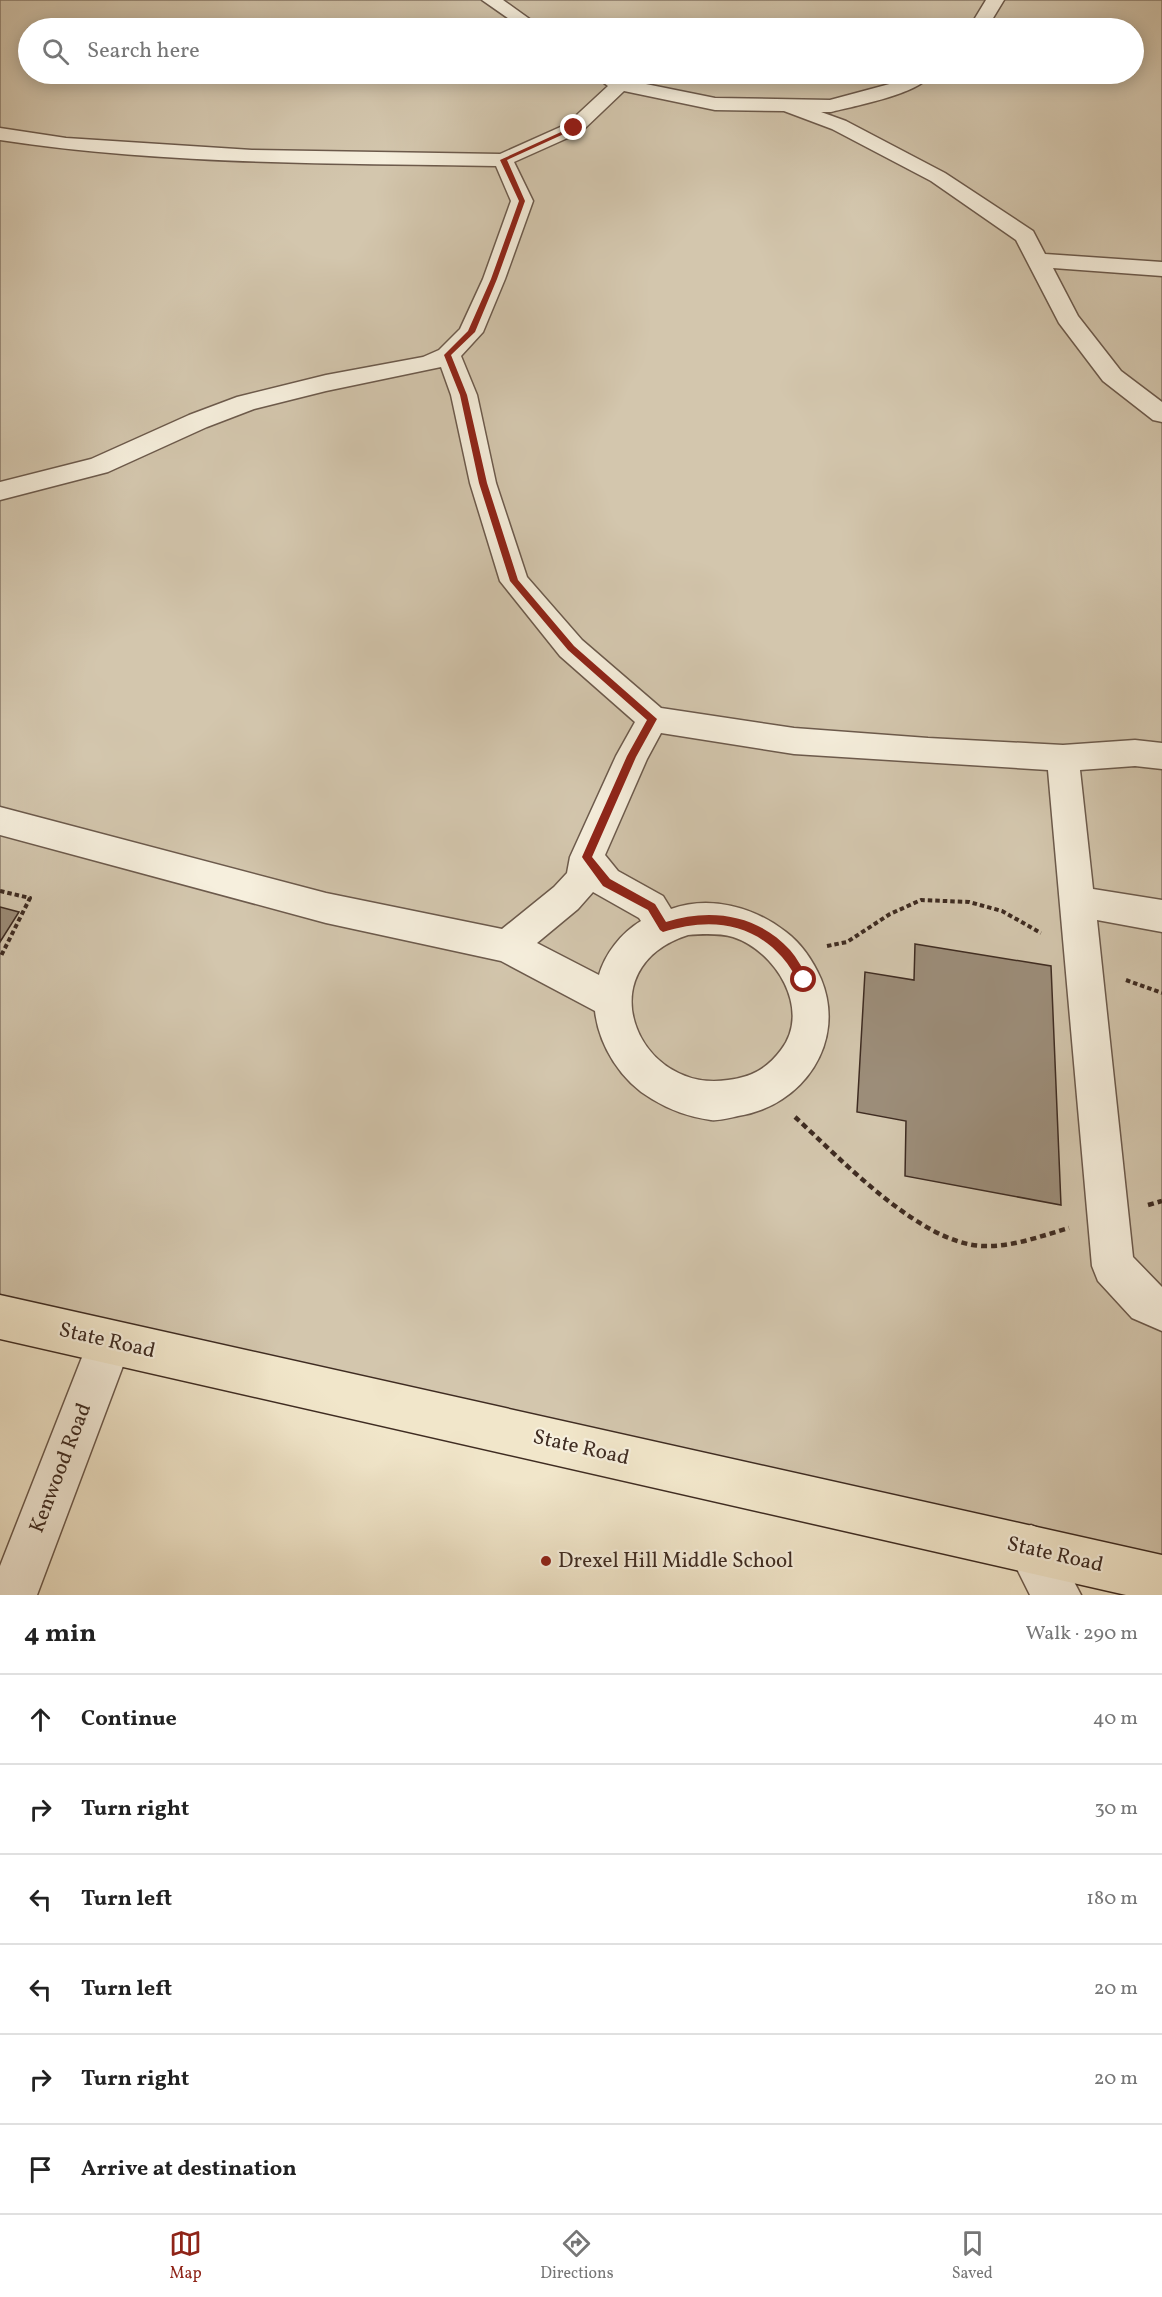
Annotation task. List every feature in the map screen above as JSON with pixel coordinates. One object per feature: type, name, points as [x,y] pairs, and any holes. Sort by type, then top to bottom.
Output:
[{"type":"main road","name":"State Road","points":[[0,1317],[1162,1579]]},
{"type":"street","points":[[491,0],[517,18]]},
{"type":"street","points":[[984,18],[995,0]]},
{"type":"street","points":[[0,134],[66,144],[252,156],[503,160],[574,128],[620,85],[715,104],[831,106],[907,84]]},
{"type":"street","points":[[786,105],[839,125],[938,177],[1025,236],[1067,318],[1112,376],[1162,414]]},
{"type":"street","points":[[0,491],[99,466],[198,421],[246,403],[326,383],[429,363],[448,355],[471,332],[494,279],[522,201],[503,160]]},
{"type":"street","points":[[1037,260],[1162,269]]},
{"type":"street","points":[[448,355],[464,395],[483,483],[514,581],[571,648],[653,719],[794,741],[928,751],[1063,758],[1135,753],[1162,756]]},
{"type":"street","points":[[508,946],[566,898],[583,879],[587,857],[632,756],[653,719]]},
{"type":"street","points":[[1063,758],[1079,902],[1113,1266],[1147,1303],[1162,1309]]},
{"type":"street","points":[[0,821],[326,908],[508,946],[612,1000]]},
{"type":"street","points":[[587,857],[606,882],[651,907],[663,927]]},
{"type":"street","points":[[1079,902],[1162,916]]},
{"type":"street","points":[[688,919],[714,919],[741,924],[766,936],[786,954],[804,980],[812,1011],[808,1042],[792,1070],[765,1091],[736,1101],[705,1101],[675,1093],[648,1077],[627,1054],[615,1028],[612,1000],[616,977],[627,957],[642,939],[663,927],[688,919]]},
{"type":"street","name":"Kenwood Road","points":[[13,1595],[110,1342]]},
{"type":"street","points":[[1031,1550],[1058,1595]]},
{"type":"path","points":[[0,891],[30,898],[1,956]]},
{"type":"path","points":[[786,954],[847,942],[890,914],[921,900],[969,902],[1002,911],[1133,984],[1162,993]]},
{"type":"path","points":[[765,1091],[888,1200],[930,1229],[971,1245],[1010,1245],[1162,1201]]},
{"type":"shaded area","points":[[0,0],[1162,0],[1162,1579],[0,1317]]},
{"type":"building","points":[[0,907],[19,912],[0,942]]},
{"type":"building","points":[[915,944],[1051,966],[1061,1205],[905,1176],[906,1121],[857,1112],[865,972],[914,980]]},
{"type":"place","name":"Drexel Hill Middle School","points":[[546,1561]]},
{"type":"route","points":[[574,128],[503,160],[522,201],[494,279],[471,332],[448,355],[464,395],[483,483],[514,581],[571,648],[653,719],[632,756],[587,857],[606,882],[651,907],[663,927],[688,919],[714,919],[741,924],[766,936],[786,954],[804,980]]}]
